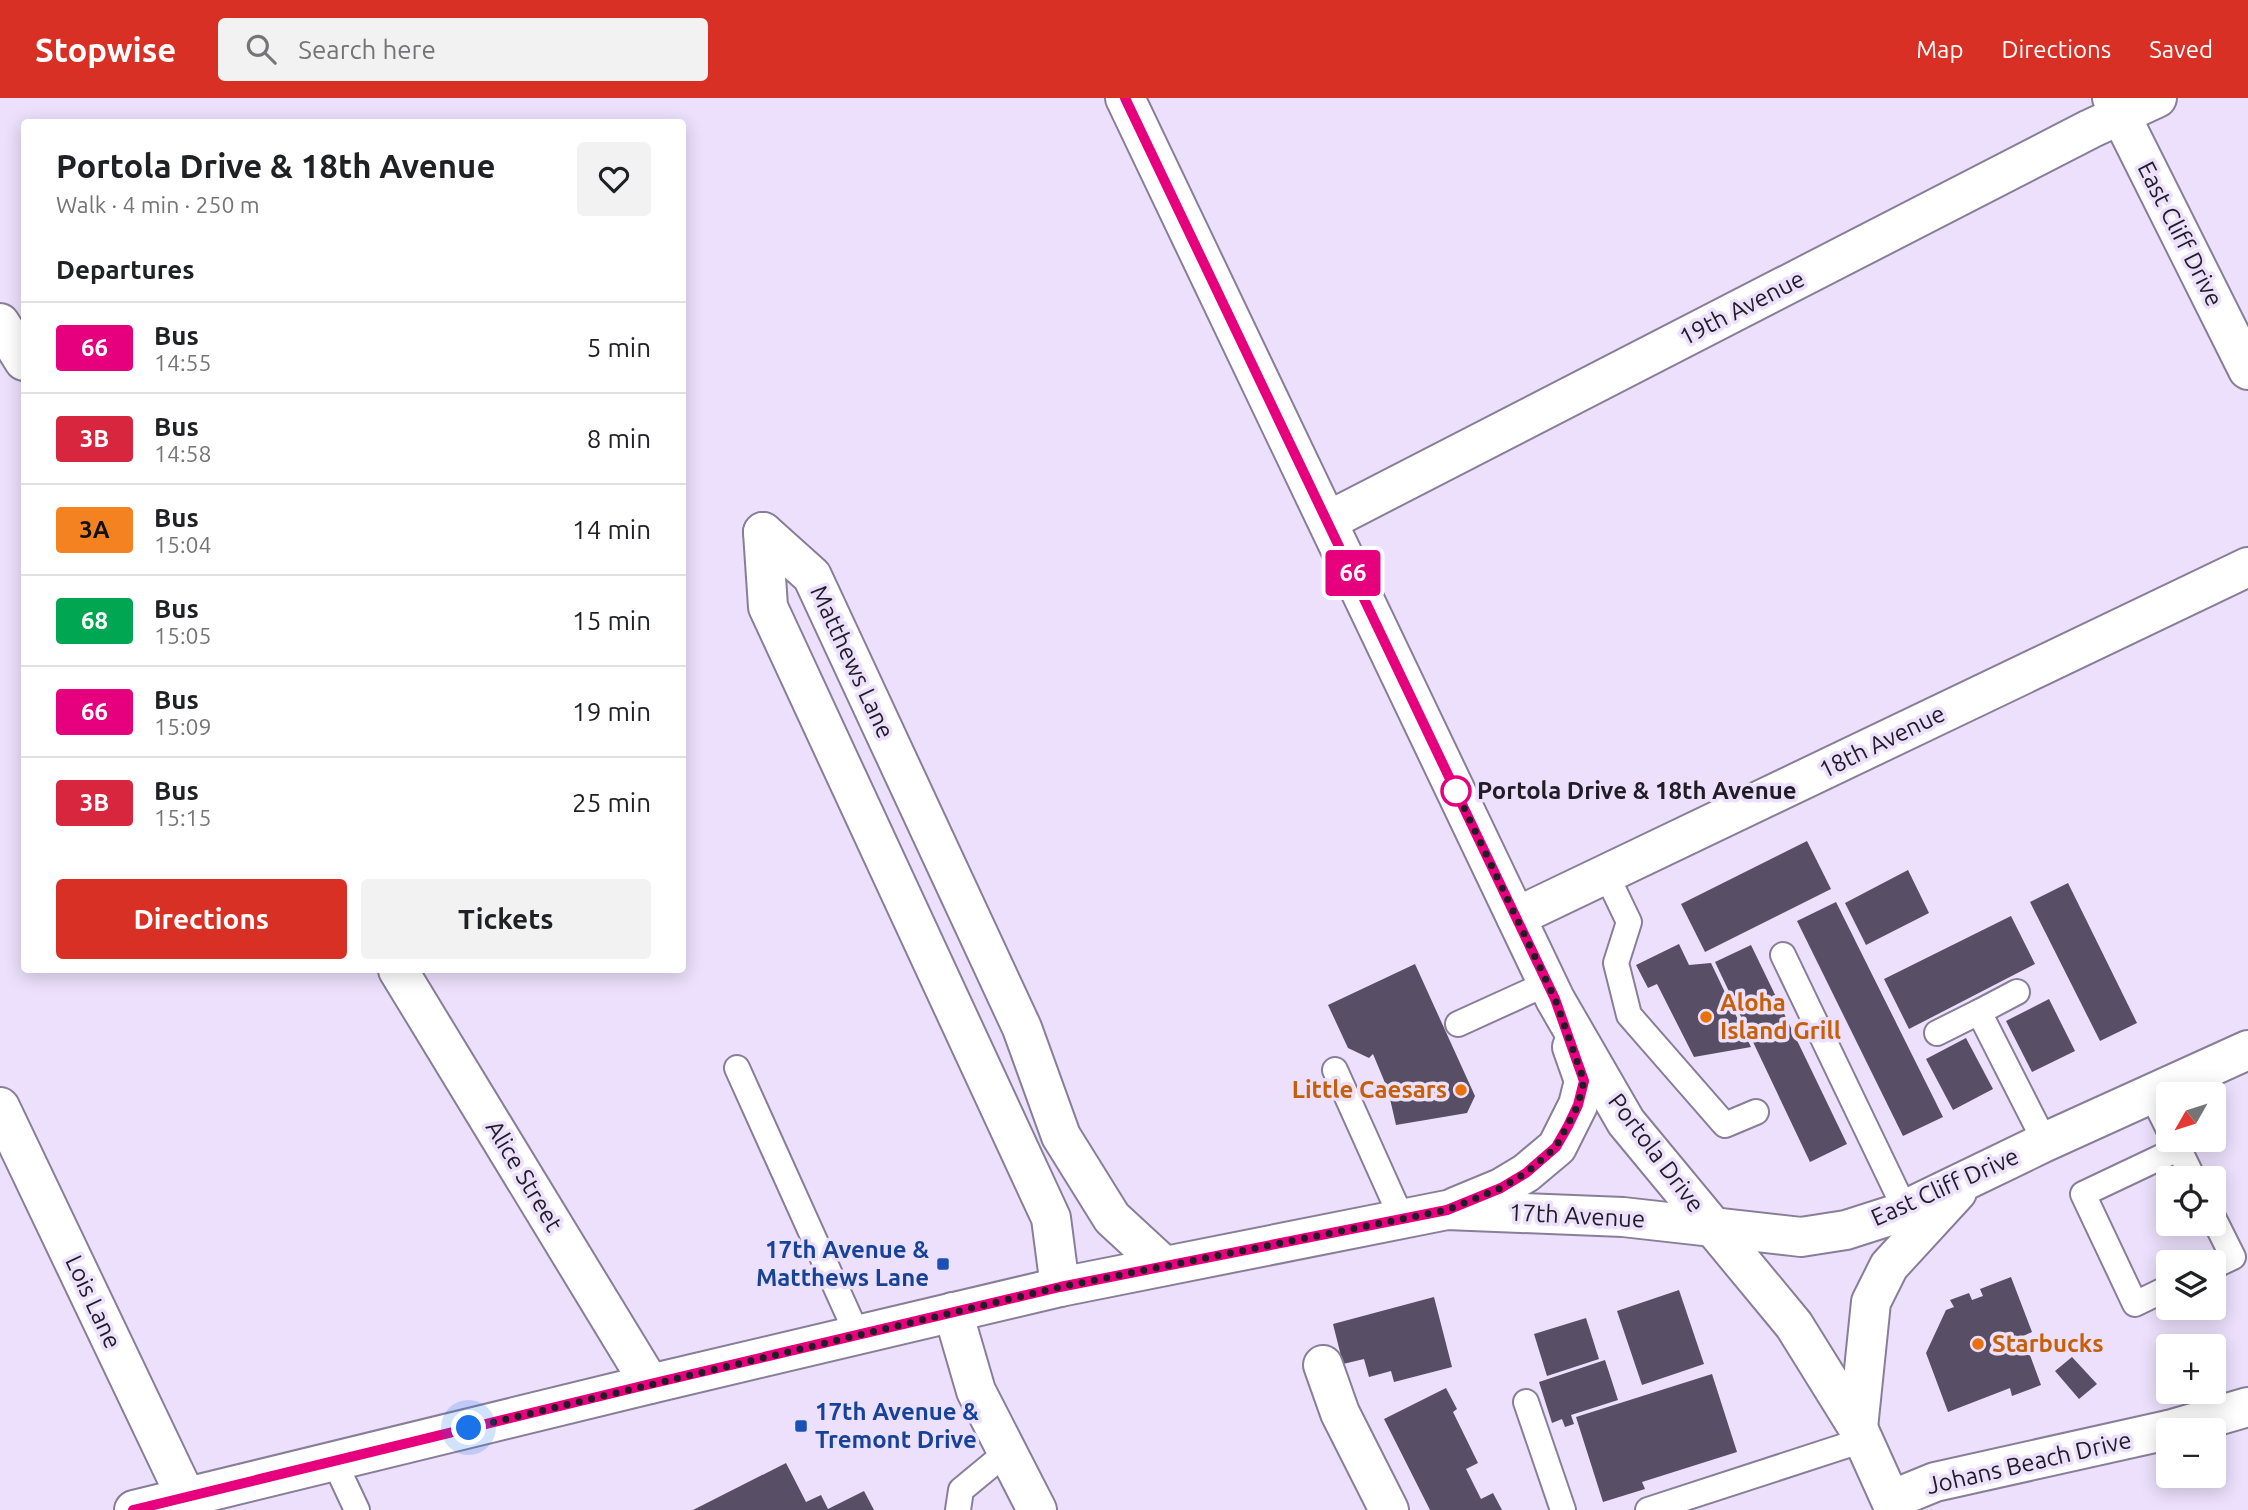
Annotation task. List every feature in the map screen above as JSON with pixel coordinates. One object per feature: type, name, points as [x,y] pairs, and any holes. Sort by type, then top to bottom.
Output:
[{"type":"street","name":"Portola Drive","points":[[1125,98],[1552,991],[1626,1122],[1711,1226]]},
{"type":"street","name":"19th Avenue","points":[[1328,521],[2116,106],[2157,98]]},
{"type":"street","name":"East Cliff Drive","points":[[2116,106],[2248,370]]},
{"type":"street","points":[[0,323],[21,356]]},
{"type":"street","name":"Matthews Lane","points":[[1060,1287],[1051,1218],[768,607],[763,532],[812,576],[1022,1028],[1061,1136],[1112,1218],[1164,1266]]},
{"type":"street","name":"18th Avenue","points":[[1516,917],[2248,567]]},
{"type":"street","name":"Alice Street","points":[[400,973],[650,1384]]},
{"type":"street","points":[[1447,1210],[1501,1188],[1526,1173],[1556,1147],[1568,1126],[1578,1105],[1584,1081],[1552,991]]},
{"type":"street","name":"East Cliff Drive","points":[[1711,1226],[1801,1237],[1846,1230],[1905,1209],[2248,1050]]},
{"type":"street","name":"Lois Lane","points":[[0,1107],[186,1497]]},
{"type":"street","points":[[1860,1434],[1871,1302],[1889,1266],[1970,1178]]},
{"type":"street","name":"17th Avenue","points":[[134,1510],[1060,1287],[1447,1210],[1623,1217],[1711,1226]]},
{"type":"street","points":[[1711,1226],[1794,1325],[1860,1434],[1893,1505]]},
{"type":"street","points":[[953,1312],[971,1380],[1037,1510]]},
{"type":"street","points":[[1323,1365],[1340,1413],[1389,1510]]},
{"type":"street","name":"Johans Beach Drive","points":[[2210,1418],[2248,1407]]},
{"type":"street","name":"Johans Beach Drive","points":[[1893,1505],[1935,1482],[2156,1433]]},
{"type":"lane","points":[[1606,874],[1629,922],[1616,963],[1629,1015],[1725,1125],[1756,1112]]},
{"type":"lane","points":[[1783,955],[1905,1209]]},
{"type":"lane","points":[[1458,1024],[1552,991]]},
{"type":"lane","points":[[1937,1033],[2017,992]]},
{"type":"lane","points":[[1979,1012],[2045,1142]]},
{"type":"lane","points":[[737,1068],[857,1334]]},
{"type":"lane","points":[[1335,1070],[1402,1219]]},
{"type":"lane","points":[[2151,1094],[2156,1104]]},
{"type":"lane","points":[[2156,1150],[2082,1194],[2134,1304],[2156,1294]]},
{"type":"lane","points":[[2222,1236],[2233,1257],[2226,1260]]},
{"type":"lane","points":[[1525,1402],[1563,1510]]},
{"type":"lane","points":[[1647,1510],[1860,1434]]},
{"type":"lane","points":[[958,1510],[961,1490],[1007,1452]]},
{"type":"lane","points":[[334,1461],[357,1510]]},
{"type":"building","points":[[1807,841],[1831,889],[1705,952],[1681,904]]},
{"type":"building","points":[[1908,870],[1929,913],[1866,945],[1845,903]]},
{"type":"building","points":[[2068,883],[2137,1023],[2100,1041],[2030,902]]},
{"type":"building","points":[[1836,902],[1943,1117],[1903,1136],[1797,921]]},
{"type":"building","points":[[2011,916],[2035,964],[1909,1029],[1884,979]]},
{"type":"building","name":"Aloha Island Grill","points":[[1679,944],[1689,965],[1711,963],[1751,1047],[1694,1057],[1657,984],[1648,988],[1636,965]]},
{"type":"building","points":[[1751,945],[1847,1144],[1810,1162],[1715,962]]},
{"type":"building","points":[[1415,964],[1475,1096],[1467,1113],[1396,1125],[1388,1090],[1373,1054],[1369,1058],[1348,1048],[1328,1005]]},
{"type":"building","points":[[2049,999],[2075,1051],[2032,1072],[2006,1021]]},
{"type":"building","points":[[1966,1038],[1993,1089],[1953,1110],[1926,1059]]},
{"type":"building","name":"Starbucks","points":[[2011,1277],[2032,1332],[2023,1336],[2041,1385],[2012,1396],[2010,1388],[1948,1412],[1926,1353],[1946,1310],[1954,1307],[1950,1300],[1969,1293],[1972,1300],[1983,1296],[1980,1289]]},
{"type":"building","points":[[1679,1290],[1704,1364],[1642,1385],[1617,1311]]},
{"type":"building","points":[[1434,1297],[1452,1367],[1394,1382],[1391,1371],[1369,1377],[1364,1359],[1343,1364],[1333,1324]]},
{"type":"building","points":[[1586,1318],[1599,1359],[1547,1376],[1534,1334]]},
{"type":"building","points":[[2072,1357],[2097,1384],[2079,1399],[2055,1371]]},
{"type":"building","points":[[1605,1360],[1618,1400],[1571,1415],[1574,1424],[1565,1427],[1562,1419],[1552,1423],[1539,1382]]},
{"type":"building","points":[[1712,1374],[1737,1452],[1642,1482],[1645,1489],[1603,1502],[1576,1417]]},
{"type":"building","points":[[1446,1388],[1457,1409],[1453,1412],[1478,1463],[1466,1469],[1481,1499],[1493,1493],[1502,1510],[1430,1510],[1384,1419]]},
{"type":"building","points":[[786,1463],[806,1502],[821,1495],[828,1509],[864,1491],[874,1510],[693,1510]]},
{"type":"bus line","name":"66","points":[[133,1510],[1060,1287],[1447,1210],[1501,1188],[1526,1173],[1556,1147],[1578,1105],[1584,1081],[1555,999],[1125,98]]},
{"type":"place","name":"Portola Drive & 18th Avenue","points":[[1456,791]]},
{"type":"place","name":"Aloha Island Grill","points":[[1706,1017]]},
{"type":"place","name":"Little Caesars","points":[[1461,1090]]},
{"type":"place","name":"17th Avenue & Matthews Lane","points":[[943,1264]]},
{"type":"place","name":"Starbucks","points":[[1978,1344]]},
{"type":"place","name":"17th Avenue & Tremont Drive","points":[[801,1426]]},
{"type":"route","points":[[469,1428],[1060,1287],[1447,1210],[1501,1188],[1526,1173],[1556,1147],[1578,1105],[1584,1081],[1555,999],[1456,791]]}]
